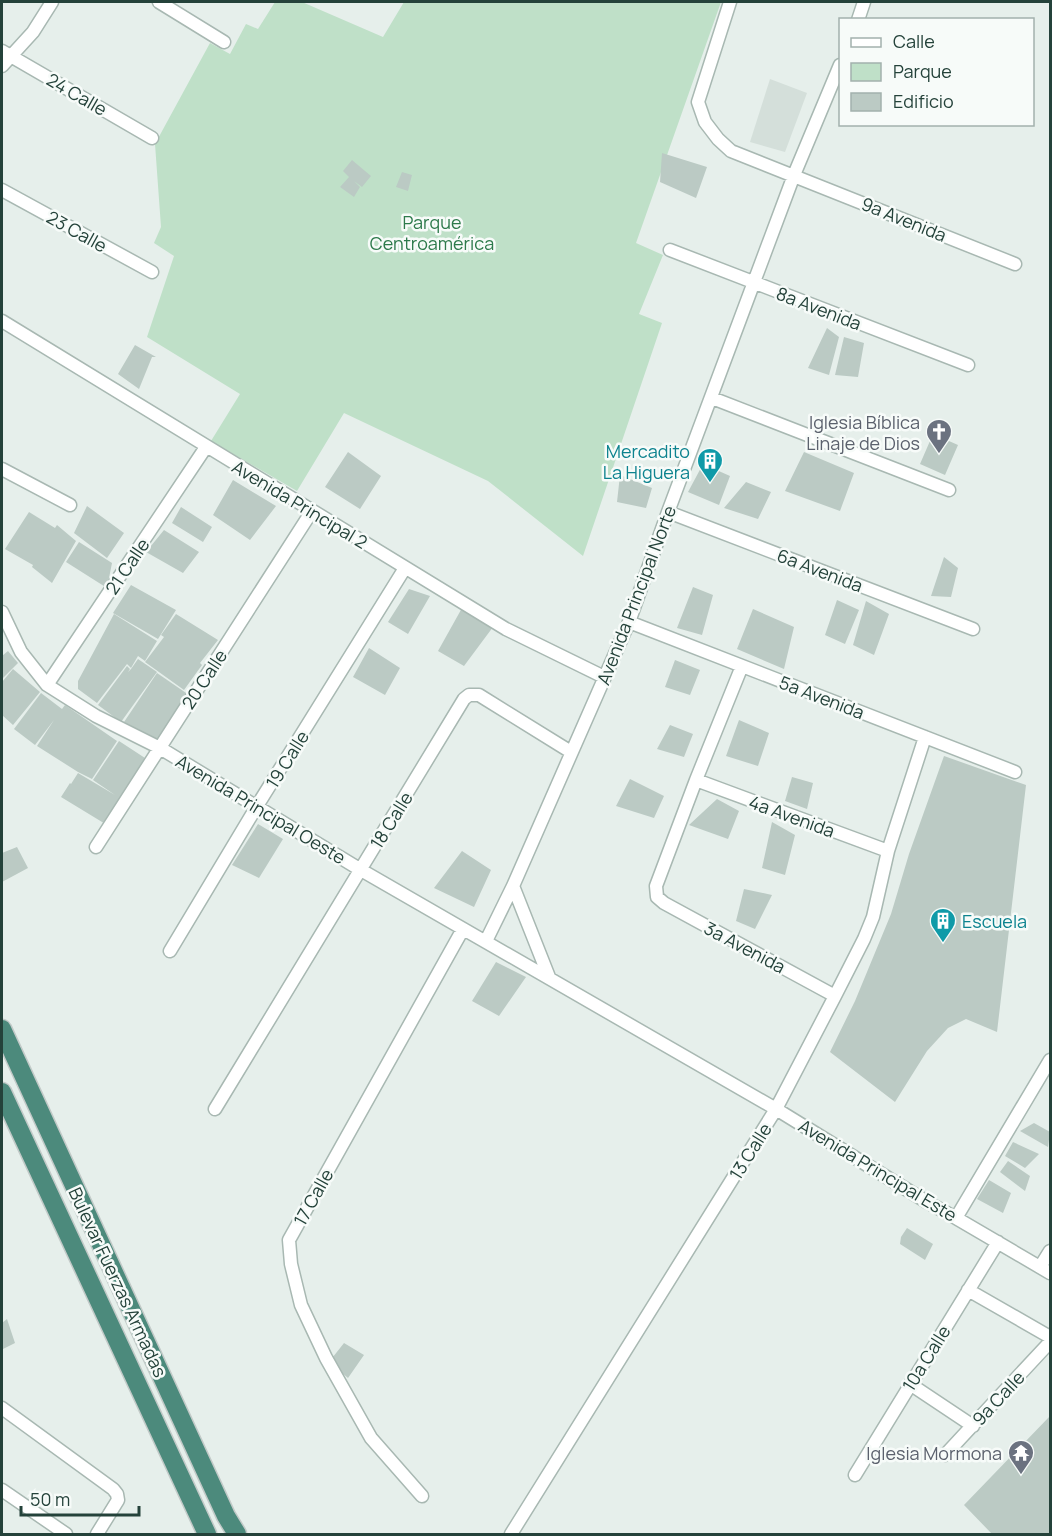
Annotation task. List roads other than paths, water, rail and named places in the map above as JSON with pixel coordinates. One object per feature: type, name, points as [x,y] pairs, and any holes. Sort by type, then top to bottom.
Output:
[{"type":"highway","name":"Bulevar Fuerzas Armadas","points":[[2,1029],[216,1494],[237,1534]]},
{"type":"highway","name":"Bulevar Fuerzas Armadas","points":[[2,1092],[207,1534]]},
{"type":"street","points":[[2,66],[7,54],[33,32],[52,2]]},
{"type":"street","points":[[159,2],[224,42]]},
{"type":"street","name":"9a Avenida","points":[[730,2],[698,102],[705,122],[731,151],[1014,264]]},
{"type":"street","points":[[859,18],[864,2]]},
{"type":"street","name":"24 Calle","points":[[7,54],[152,138]]},
{"type":"street","name":"Avenida Principal Norte","points":[[486,941],[513,886],[629,622],[753,282],[839,66]]},
{"type":"street","name":"23 Calle","points":[[2,190],[152,272]]},
{"type":"street","name":"8a Avenida","points":[[670,250],[968,365]]},
{"type":"street","name":"Avenida Principal 2","points":[[2,321],[506,629],[604,678]]},
{"type":"street","points":[[712,398],[949,490]]},
{"type":"street","name":"21 Calle","points":[[47,685],[206,447]]},
{"type":"street","points":[[2,469],[70,505]]},
{"type":"street","name":"20 Calle","points":[[96,847],[312,511]]},
{"type":"street","name":"6a Avenida","points":[[668,512],[973,629]]},
{"type":"street","name":"19 Calle","points":[[170,951],[405,568]]},
{"type":"street","name":"Avenida Principal Oeste","points":[[2,612],[21,652],[47,685],[96,716],[160,748],[361,870],[549,977]]},
{"type":"street","name":"5a Avenida","points":[[629,622],[1015,771]]},
{"type":"street","points":[[696,780],[742,666]]},
{"type":"street","name":"18 Calle","points":[[215,1109],[464,699],[469,695],[479,695],[571,752]]},
{"type":"street","name":"13 Calle","points":[[511,1534],[776,1109],[836,996],[873,918],[888,851],[926,737]]},
{"type":"street","name":"4a Avenida","points":[[696,780],[888,851]]},
{"type":"street","name":"3a Avenida","points":[[696,780],[656,886],[657,897],[664,903],[836,996]]},
{"type":"street","points":[[513,886],[549,977]]},
{"type":"street","name":"17 Calle","points":[[422,1496],[371,1438],[326,1358],[301,1305],[291,1264],[289,1240],[463,929]]},
{"type":"street","name":"Avenida Principal Este","points":[[549,977],[776,1109],[927,1202],[1045,1270]]},
{"type":"street","points":[[956,1218],[1050,1060]]},
{"type":"street","name":"10a Calle","points":[[855,1475],[998,1242]]},
{"type":"street","points":[[1045,1270],[1050,1251]]},
{"type":"street","points":[[968,1290],[1050,1340]]},
{"type":"street","name":"9a Calle","points":[[945,1455],[1050,1340]]},
{"type":"street","points":[[910,1384],[973,1426]]},
{"type":"street","points":[[2,1408],[117,1494],[118,1500],[97,1534]]},
{"type":"street","points":[[2,1490],[66,1534]]},
{"type":"place","name":"Iglesia Bíblica Linaje de Dios","points":[[939,455]]},
{"type":"place","name":"Mercadito La Higuera","points":[[710,484]]},
{"type":"place","name":"Escuela","points":[[943,944]]},
{"type":"place","name":"Iglesia Mormona","points":[[1021,1476]]},
{"type":"park label","name":"Parque Centroamérica","points":[[432,232]]}]
